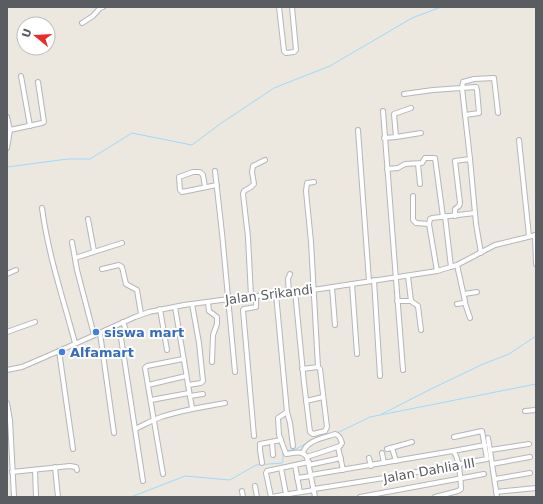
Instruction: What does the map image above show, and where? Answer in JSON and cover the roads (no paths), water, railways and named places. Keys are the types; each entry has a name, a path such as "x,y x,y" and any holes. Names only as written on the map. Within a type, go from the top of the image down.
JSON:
{"street":[{"path":"82,23 103,7"},
{"path":"279,7 284,51 286,53 294,52 296,50 292,7"},
{"path":"21,76 30,126"},
{"path":"481,253 475,213 462,84 465,81 494,78 498,113"},
{"path":"10,130 42,123 44,121 38,82"},
{"path":"404,94 476,87 478,90 479,113 465,115"},
{"path":"396,137 394,114 411,108"},
{"path":"383,111 403,370"},
{"path":"7,117 10,130 7,148"},
{"path":"358,130 380,376"},
{"path":"384,138 421,133"},
{"path":"519,140 529,236"},
{"path":"387,169 398,168 405,164 422,163 425,158 434,157 436,159 451,267"},
{"path":"455,216 455,209 460,203 455,161 470,159"},
{"path":"251,296 248,237 243,194 244,191 254,184 252,172 253,166 265,160"},
{"path":"418,164 420,184"},
{"path":"215,171 229,299 235,372"},
{"path":"205,187 203,175 200,172 193,172 179,177 180,190 182,192 217,185"},
{"path":"295,292 302,369 311,433 325,431 327,429 320,369 318,367 311,242 306,186 307,183 314,182"},
{"path":"413,196 414,222 429,224"},
{"path":"42,208 50,255 75,344"},
{"path":"437,271 429,224 431,218 475,213"},
{"path":"88,219 94,251"},
{"path":"535,235 536,262"},
{"name":"Jalan Srikandi","path":"7,370 22,367 141,314 192,304 313,290 437,271 457,265 505,242 535,235"},
{"path":"72,242 94,335"},
{"path":"75,258 122,243"},
{"path":"102,269 118,265 122,266 126,284 137,290 141,314"},
{"path":"457,265 470,318"},
{"path":"7,274 16,270"},
{"path":"288,292 288,280 290,274"},
{"path":"408,276 411,301"},
{"path":"352,284 357,354"},
{"path":"332,287 335,325"},
{"path":"464,294 477,292"},
{"path":"276,294 286,412 290,423 293,446"},
{"path":"254,436 243,310 256,307 256,296"},
{"path":"397,301 411,301 418,306 421,330"},
{"path":"208,302 209,311 217,317 218,322 213,336 212,362"},
{"path":"457,304 465,302"},
{"path":"188,385 201,383 203,381 199,343 192,304"},
{"path":"175,307 192,408"},
{"path":"160,310 167,350"},
{"path":"7,332 35,322"},
{"path":"123,322 127,333 121,338 143,481"},
{"path":"100,333 114,433"},
{"path":"59,351 72,448"},
{"path":"163,474 155,419 145,370 146,367 183,359"},
{"path":"302,369 318,367"},
{"path":"148,385 186,376"},
{"path":"151,400 189,394 203,394"},
{"path":"306,401 323,397"},
{"path":"7,403 14,497"},
{"path":"135,429 155,419 192,408 225,403"},
{"path":"525,411 536,410"},
{"path":"286,412 280,415 278,421 281,440 286,454 299,452 303,453"},
{"name":"Jalan Dahlia III","path":"271,497 488,459 482,431 454,437"},
{"path":"308,462 341,445 341,441 338,436 335,434 308,444 304,448 303,453 308,462 315,497"},
{"path":"488,438 491,465"},
{"path":"262,463 260,444 281,440"},
{"path":"272,442 273,455"},
{"path":"387,449 412,442"},
{"path":"490,450 529,444"},
{"path":"297,478 485,445"},
{"path":"338,447 343,470"},
{"path":"392,448 396,461"},
{"path":"435,497 460,490 461,486 458,464 456,455 453,451"},
{"path":"382,454 384,463"},
{"path":"491,465 530,457"},
{"path":"271,497 266,471 308,462 341,458"},
{"path":"369,458 371,466"},
{"path":"488,459 495,479 497,495 536,488"},
{"path":"295,465 300,492"},
{"path":"7,476 55,467 74,466 77,470"},
{"path":"55,467 58,497"},
{"path":"281,468 286,494"},
{"path":"35,470 36,497"},
{"path":"495,479 530,473"},
{"path":"360,497 484,474"},
{"path":"255,486 257,497"},
{"path":"242,491 243,497"}],"waterway":[{"path":"7,167 68,159 90,159 132,133 192,145 220,124 274,88 330,66 412,18 441,7"},
{"path":"382,414 481,365 509,354 536,336"},
{"path":"337,433 370,417 536,384"},
{"path":"286,451 296,449 309,442"},
{"path":"131,497 185,476 230,480 256,465 282,463 283,451"}],"place":[{"name":"siswa mart","path":"96,332"},
{"name":"Alfamart","path":"62,352"}]}
